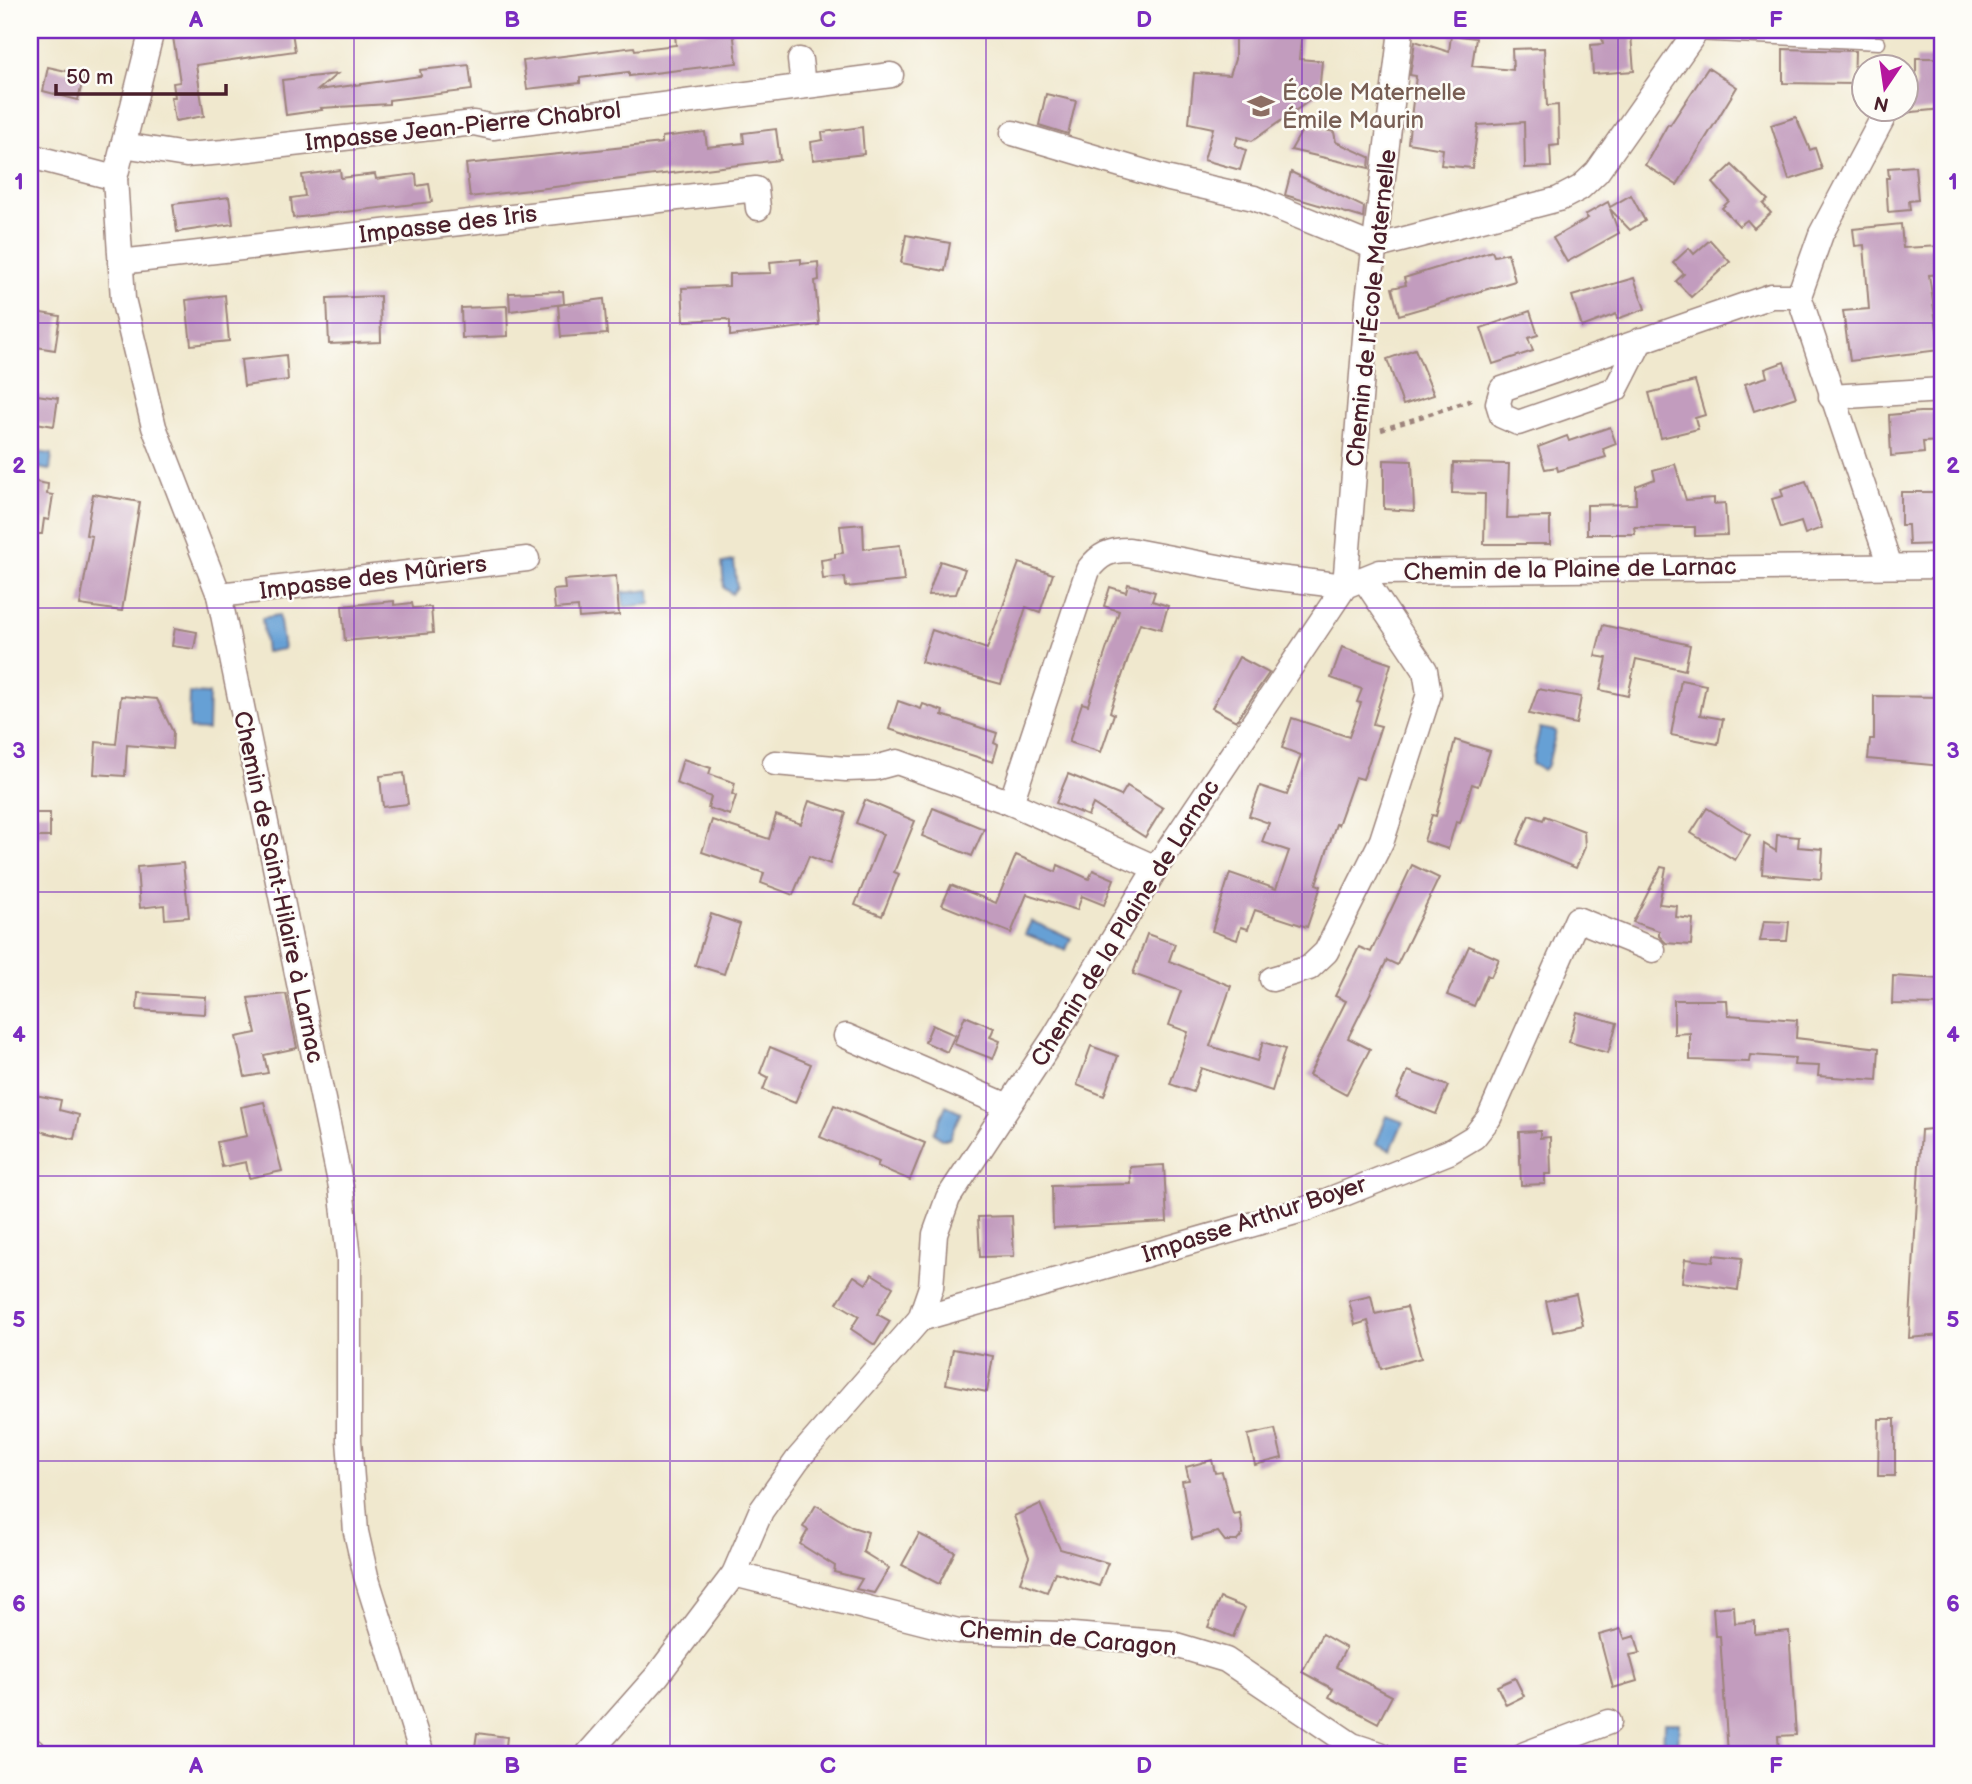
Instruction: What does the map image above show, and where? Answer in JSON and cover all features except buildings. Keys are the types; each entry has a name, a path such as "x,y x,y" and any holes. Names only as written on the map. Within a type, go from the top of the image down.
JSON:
{"street":[{"name":"Chemin de Saint-Hilaire à Larnac","path":"152,30 115,177 123,299 154,427 219,596 341,1186 349,1258 351,1486 360,1554 422,1754"},
{"name":"Chemin de l'École Maternelle","path":"1354,582 1357,438 1374,247 1401,30"},
{"path":"1013,133 1165,178 1254,198 1374,247 1559,199 1580,188 1597,172 1696,32"},
{"path":"800,60 803,85"},
{"name":"Impasse Jean-Pierre Chabrol","path":"123,145 186,155 224,152 474,123 493,127 891,75"},
{"path":"1881,122 1821,234 1800,296 1831,397 1890,566"},
{"path":"30,156 115,177"},
{"name":"Impasse des Iris","path":"120,262 756,188 758,208"},
{"path":"1641,340 1616,388 1518,423 1503,416 1498,403 1502,389 1641,340 1771,296 1800,296"},
{"path":"1831,397 1942,390"},
{"path":"1010,803 1088,570 1097,557 1112,550 1129,550 1270,577 1354,582 1425,670 1429,694 1382,839 1326,953 1309,968 1272,979"},
{"name":"Impasse des Mûriers","path":"219,596 527,559"},
{"name":"Chemin de la Plaine de Larnac","path":"588,1754 657,1676 734,1574 761,1511 791,1469 919,1319 930,1287 935,1234 948,1198 1156,868 1354,582 1380,572 1942,566"},
{"path":"775,763 846,769 875,768 897,762 1010,803 1156,868"},
{"name":"Impasse Arthur Boyer","path":"919,1319 1306,1209 1449,1152 1474,1137 1489,1118 1577,919 1653,950"},
{"path":"846,1035 1008,1106"},
{"name":"Chemin de Caragon","path":"734,1574 958,1630 1061,1633 1180,1646 1226,1660 1352,1745 1380,1754"},
{"path":"1525,1754 1609,1722"},
{"path":"30,1749 36,1754"}],"lane":[{"path":"1696,32 1879,43"}],"path":[{"path":"1357,438 1502,389"}],"water":[{"path":"30,451 52,454 50,470 30,467"},
{"path":"734,561 737,587 732,594 724,588 722,563"},
{"path":"650,590 651,604 624,607 622,593"},
{"path":"279,615 284,649 266,652 262,618"},
{"path":"190,693 209,694 208,730 189,729"},
{"path":"1540,728 1556,731 1548,765 1543,770 1532,764"},
{"path":"1031,921 1071,938 1066,950 1025,934"},
{"path":"946,1105 961,1112 949,1139 941,1139 934,1133"},
{"path":"1387,1116 1403,1122 1391,1150 1376,1144"},
{"path":"1664,1723 1679,1723 1678,1754 1663,1754"}],"place":[{"name":"École Maternelle Émile Maurin","path":"1261,106"}]}
